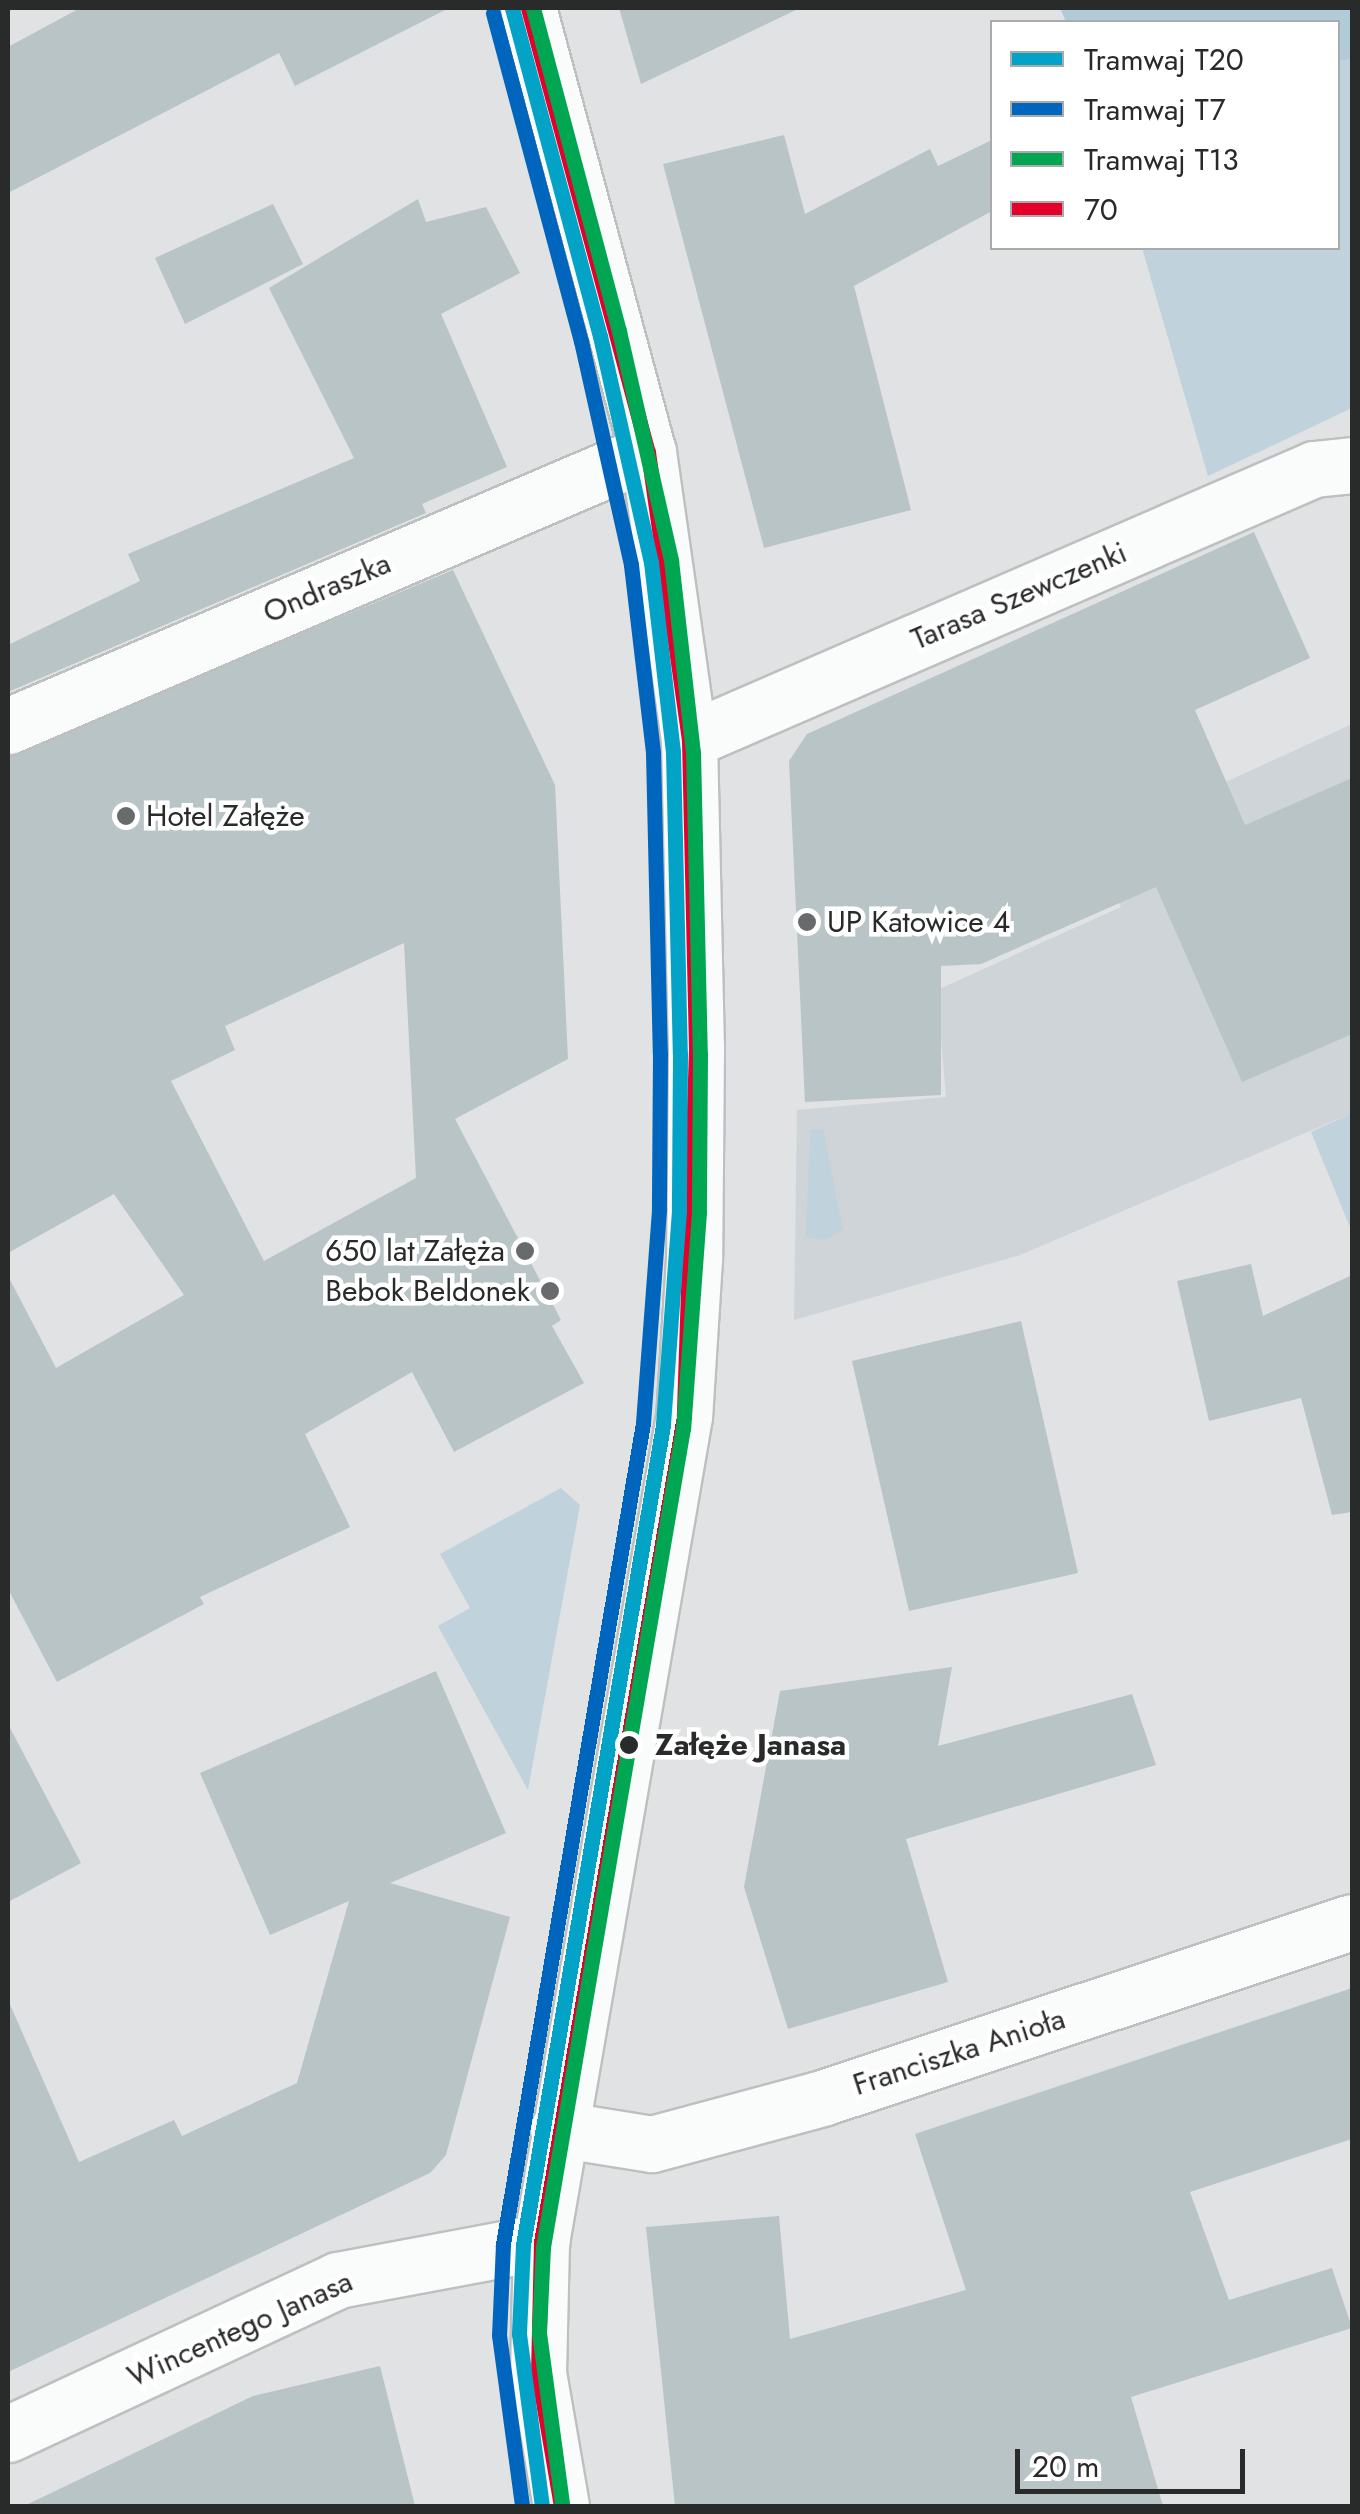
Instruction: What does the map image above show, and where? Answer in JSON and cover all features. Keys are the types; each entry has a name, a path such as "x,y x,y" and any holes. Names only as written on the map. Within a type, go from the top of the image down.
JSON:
{"street":[{"path":"528,8 648,452 689,740 695,1202 684,1416 541,2242 538,2373 561,2506"},
{"name":"Ondraszka","path":"8,726 648,452"},
{"name":"Tarasa Szewczenki","path":"689,740 1314,469 1352,465"},
{"name":"Franciszka Anioła","path":"558,2129 652,2144 822,2098 1352,1922"},
{"name":"Wincentego Janasa","path":"8,2434 338,2280 541,2242"}],"shaded area":[{"path":"1060,8 1352,8 1352,59 1340,61 1340,20 1065,20"},
{"path":"1352,59 1352,408 1208,476 1143,250 1340,250 1340,61"},
{"path":"1352,724 1352,1113 1020,1255 794,1320 797,1110 946,1097 937,990 1121,907 1095,842"},
{"path":"1352,1113 1352,1232 1311,1132"},
{"path":"823,1129 843,1230 824,1240 806,1237 810,1130"},
{"path":"561,1488 580,1505 528,1790 438,1626 470,1608 440,1554"}],"building":[{"path":"80,8 449,8 295,86 279,53 8,193 8,47"},
{"path":"619,8 800,8 641,84"},
{"path":"784,135 805,214 930,149 938,166 990,141 990,212 854,286 911,510 764,548 663,164"},
{"path":"418,199 426,222 486,207 520,273 441,314 507,467 422,504 426,513 8,692 8,645 140,581 128,554 354,458 269,288"},
{"path":"273,204 303,264 185,324 155,258"},
{"path":"1254,532 1310,658 1195,710 1245,825 1352,778 1352,1034 1242,1082 1156,887 981,964 941,966 941,1095 805,1102 789,761 807,734"},
{"path":"453,570 555,785 568,1059 455,1119 561,1320 552,1326 584,1383 454,1452 412,1372 305,1434 350,1527 200,1597 204,1604 57,1682 8,1589 8,1276 56,1368 184,1295 114,1194 8,1253 8,757","holes":["404,943 416,1178 264,1261 171,1081 235,1050 225,1026"]},
{"path":"1251,1264 1263,1316 1352,1275 1352,1512 1332,1515 1301,1398 1209,1421 1177,1281"},
{"path":"1021,1321 1078,1573 909,1611 852,1361"},
{"path":"952,1667 938,1746 1132,1694 1156,1765 906,1839 948,1982 788,2029 744,1887 780,1691"},
{"path":"436,1671 506,1833 390,1883 510,1917 446,2155 430,2173 8,2372 8,2000 79,2162 174,2120 182,2136 297,2083 349,1901 270,1935 200,1773"},
{"path":"8,1724 81,1863 8,1902"},
{"path":"1352,1988 1352,2139 1190,2192 1229,2300 1332,2268 1352,2328 1131,2397 1163,2506 675,2506 646,2227 779,2216 790,2339 966,2290 915,2134"},
{"path":"380,2366 415,2506 24,2506 253,2396"}],"tram line":[{"name":"T20","path":"512,8 600,336 651,562 673,752 680,1054 679,1211 663,1425 523,2245 519,2334 542,2506"},
{"name":"T13","path":"533,8 619,331 671,560 693,752 700,1054 699,1212 683,1428 543,2247 539,2333 562,2503"},
{"name":"T7","path":"493,13 581,341 631,565 653,753 660,1054 659,1210 643,1423 503,2244 499,2335 522,2506"}],"transit line":[{"name":"70","path":"528,8 648,452 689,740 696,1049 684,1416 541,2242 538,2373 561,2506"}],"place":[{"name":"Hotel Załęże","path":"126,816"},
{"name":"UP Katowice 4","path":"807,922"},
{"name":"650 lat Załęża","path":"525,1251"},
{"name":"Bebok Beldonek","path":"550,1291"},
{"name":"Załęże Janasa","path":"629,1745"}]}
